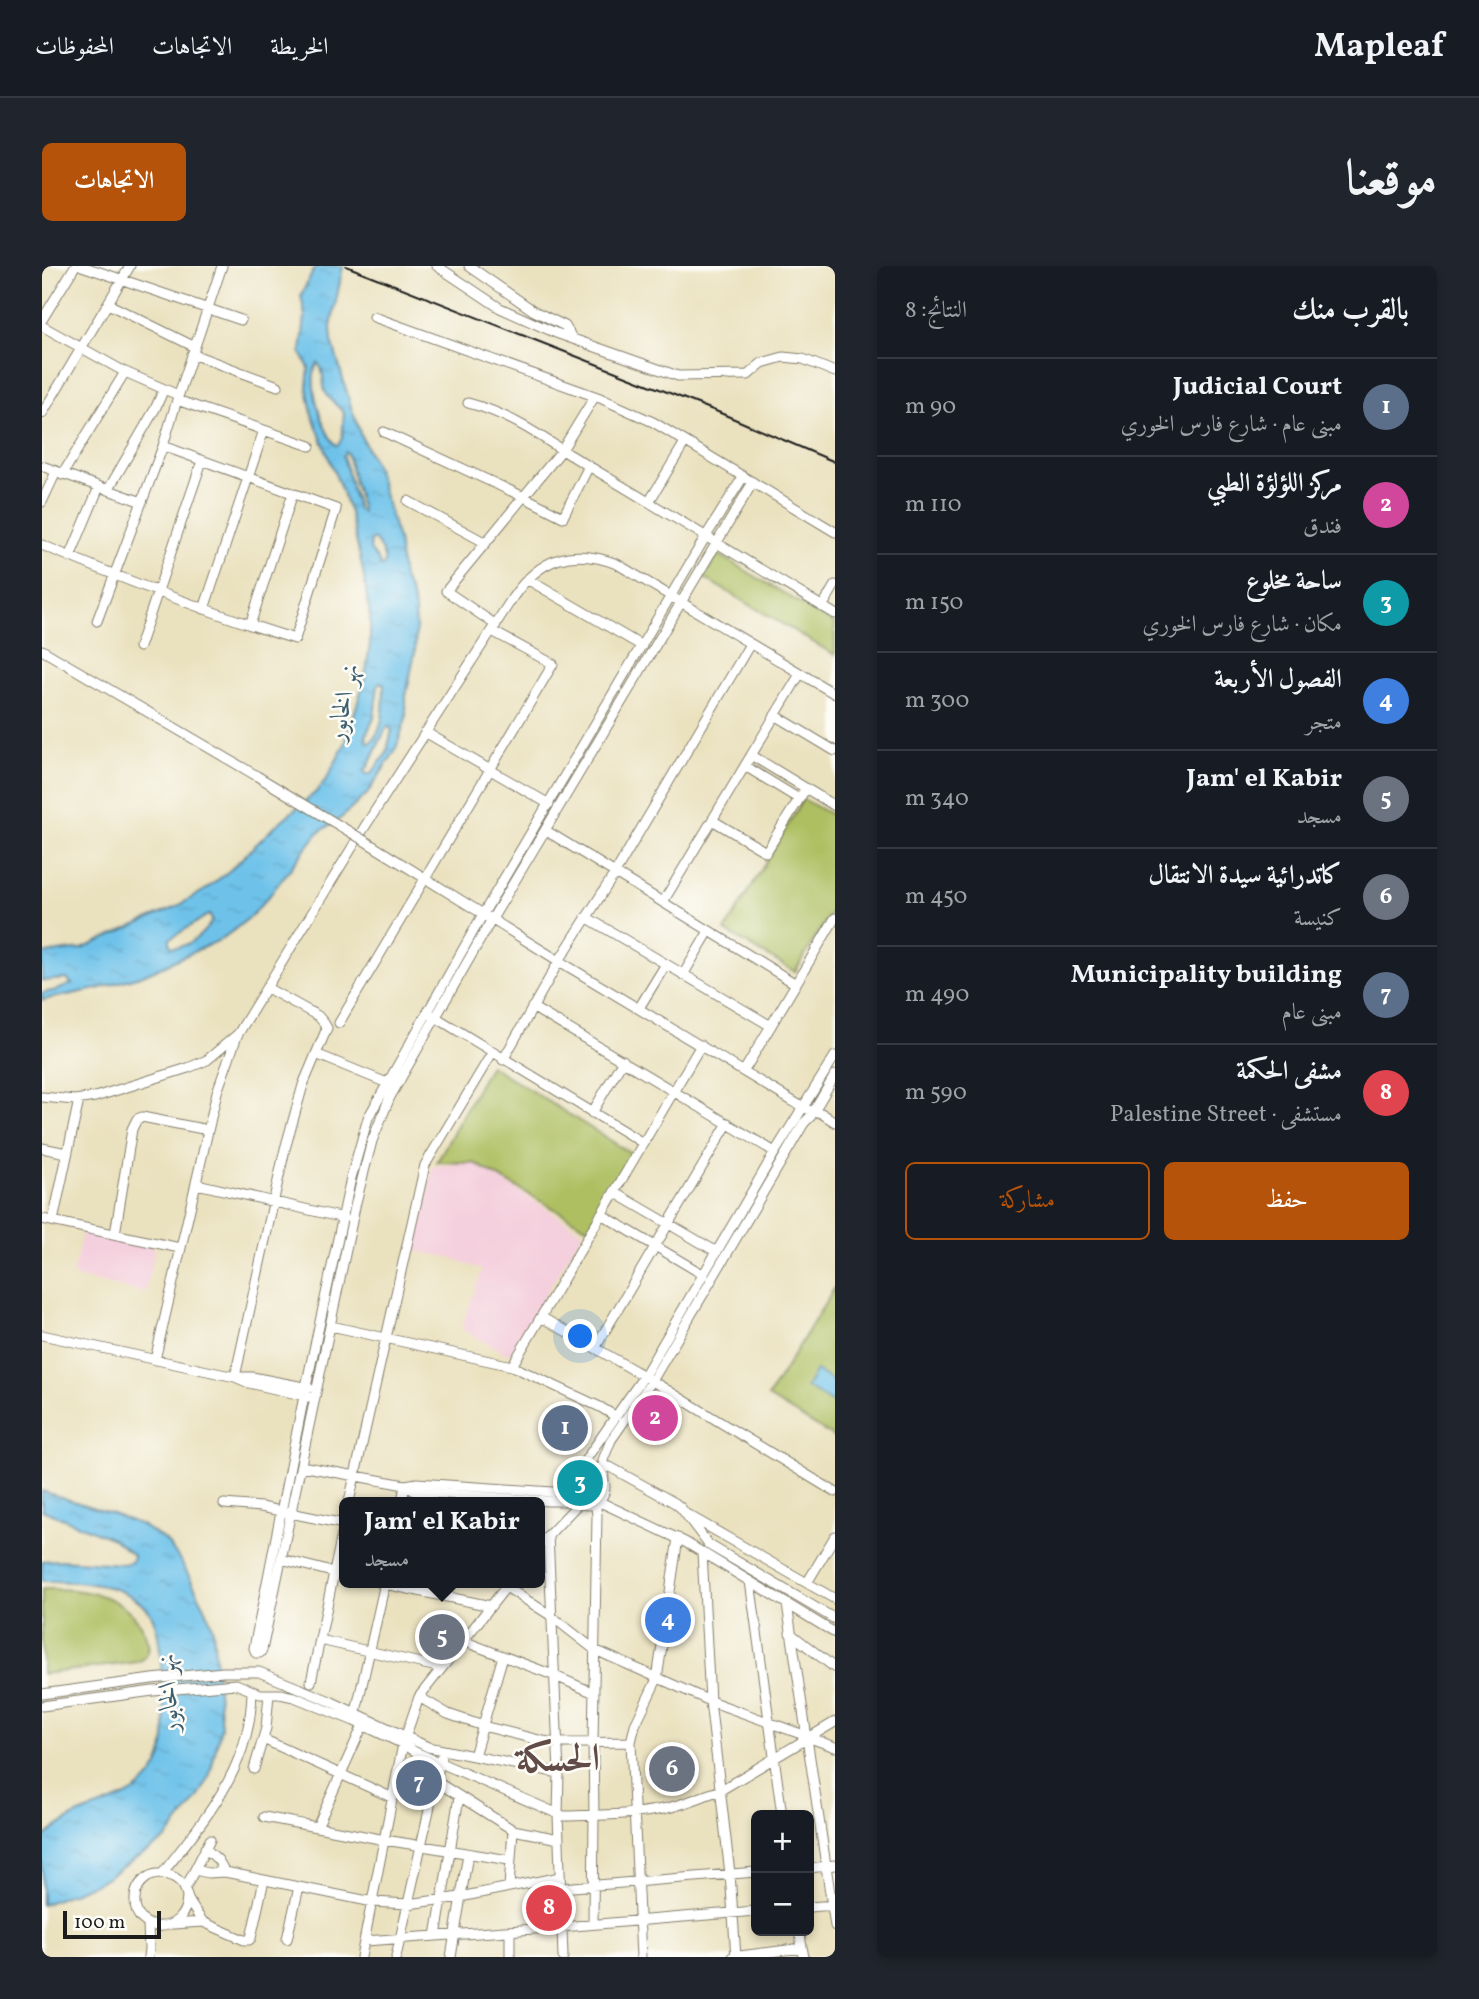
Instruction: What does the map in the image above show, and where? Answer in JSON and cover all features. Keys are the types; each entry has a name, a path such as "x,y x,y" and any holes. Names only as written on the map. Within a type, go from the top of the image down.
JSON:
{"street":[{"path":"42,320 75,266"},
{"path":"82,266 241,320"},
{"path":"42,414 130,266"},
{"path":"97,621 163,446 222,266"},
{"path":"437,266 500,308 572,338 677,376 748,374 762,363 783,356 803,359 835,372"},
{"path":"469,266 534,311 565,326 572,338"},
{"path":"108,304 194,351 278,386"},
{"path":"374,317 595,396 653,422 835,532"},
{"path":"42,326 81,349 177,397 310,446"},
{"path":"42,502 125,372"},
{"path":"70,557 104,489 155,409 164,389"},
{"path":"339,1023 554,664 494,628 446,591 562,450 595,396"},
{"path":"468,403 491,409 529,428 835,614"},
{"path":"204,610 264,430"},
{"path":"384,432 562,517 589,466"},
{"path":"649,502 685,442"},
{"path":"42,545 204,610 295,639 336,509 163,446"},
{"path":"139,647 202,460"},
{"path":"42,466 142,502"},
{"path":"743,477 483,914 431,1015 390,1097 372,1141 356,1202 301,1466 286,1512 254,1648 256,1653 262,1650 281,1559 286,1512 305,1392 368,1118 387,1083 431,1015 492,919 753,482"},
{"path":"250,625 293,494"},
{"path":"408,501 486,543"},
{"path":"155,1360 221,1078 238,1034 339,867 527,579 544,565 573,556 595,557 617,564 835,695"},
{"path":"527,579 642,646"},
{"path":"822,607 835,585"},
{"path":"503,1060 559,961 615,873 750,644"},
{"path":"42,650 257,776 559,961 835,1122"},
{"path":"663,902 800,674"},
{"path":"775,715 835,751"},
{"path":"425,732 549,804"},
{"path":"751,755 835,806"},
{"path":"744,766 799,799"},
{"path":"712,820 766,852 806,788"},
{"path":"545,830 796,984"},
{"path":"586,918 771,1026"},
{"path":"744,1071 835,918"},
{"path":"683,975 709,931"},
{"path":"639,1008 666,964"},
{"path":"235,1377 273,1202 301,1093 327,1028 318,1016 267,988"},
{"path":"532,1007 775,1153"},
{"path":"431,1015 643,1143"},
{"path":"42,1097 79,1100 95,1097 198,1064 219,1052 238,1034"},
{"path":"512,1366 701,1045"},
{"path":"350,1497 425,1165 492,1053"},
{"path":"316,1054 387,1083"},
{"path":"545,1501 588,1504 596,1502 604,1493 604,1455 611,1440 804,1123 835,1056"},
{"path":"592,1113 623,1060"},
{"path":"578,1502 569,1488 571,1479 581,1471 615,1416 648,1378 775,1153 835,1075"},
{"path":"52,1221 79,1100"},
{"path":"115,1234 132,1129 137,1119 142,1117 208,1130"},
{"path":"595,1348 728,1123"},
{"path":"42,1148 67,1153"},
{"path":"197,1184 344,1218"},
{"path":"614,1192 717,1252"},
{"path":"601,1214 704,1275"},
{"path":"42,1219 180,1248"},
{"path":"541,1317 648,1378 835,1492"},
{"path":"331,1326 512,1366 615,1416"},
{"path":"42,1335 235,1377 251,1377 316,1394"},
{"path":"611,1440 610,1456 614,1469"},
{"path":"301,1466 405,1485 417,1483 554,1492 569,1488"},
{"path":"581,1471 603,1466 614,1469 678,1505 709,1545 835,1619"},
{"path":"581,1471 597,1472 604,1483"},
{"path":"405,1485 416,1492 447,1497"},
{"path":"402,1497 405,1485"},
{"path":"545,1538 578,1502"},
{"path":"596,1502 678,1538 835,1633"},
{"path":"593,1924 596,1502"},
{"path":"223,1504 261,1507 339,1523"},
{"path":"685,1513 835,1599"},
{"path":"548,1535 559,1773 563,1957"},
{"path":"807,1583 835,1536"},
{"path":"641,1957 631,1742 635,1726 657,1679 678,1538"},
{"path":"311,1682 339,1548"},
{"path":"702,1552 710,1701 730,1874 735,1957 803,1953"},
{"path":"281,1559 339,1574"},
{"path":"750,1581 781,1810"},
{"path":"317,1827 341,1774 357,1720 381,1588"},
{"path":"405,1588 491,1606"},
{"path":"438,1595 440,1588"},
{"path":"361,1957 404,1739 419,1697 506,1588"},
{"path":"512,1588 595,1650 710,1701 835,1746"},
{"path":"787,1604 830,1866 835,1926"},
{"path":"790,1633 835,1668"},
{"path":"320,1640 442,1668"},
{"path":"463,1641 594,1693"},
{"path":"474,1756 503,1656"},
{"path":"42,1694 152,1679 252,1671 267,1674 357,1720"},
{"path":"131,1682 132,1693"},
{"path":"42,1706 132,1693 225,1684 240,1685 252,1691 294,1697 429,1747 559,1773"},
{"path":"162,1874 215,1805 231,1779 248,1726 252,1691"},
{"path":"254,1769 263,1739 269,1694"},
{"path":"419,1697 448,1714 483,1726 557,1744 631,1742"},
{"path":"404,1739 415,1752 558,1814 570,1816 670,1807 721,1790 835,1722"},
{"path":"263,1739 393,1798"},
{"path":"396,1957 442,1750"},
{"path":"437,1782 513,1830 559,1839"},
{"path":"436,1937 459,1797"},
{"path":"264,1817 509,1860"},
{"path":"509,1887 513,1830"},
{"path":"173,1924 184,1913 187,1905 186,1893 207,1844 225,1872"},
{"path":"451,1957 468,1854"},
{"path":"195,1870 225,1872 373,1902 408,1904 460,1897 560,1877"},
{"path":"561,1888 751,1872"},
{"path":"203,1922 176,1878 162,1874 147,1878 141,1883 135,1897 137,1912 148,1924 159,1927 203,1922 249,1940 264,1880"},
{"path":"287,1939 299,1887"},
{"path":"814,1907 833,1905"},
{"path":"365,1941 751,1911"},
{"path":"148,1924 148,1957"},
{"path":"510,1931 510,1957"}],"shaded area":[{"path":"474,1163 583,1232 509,1355 461,1329 482,1270 449,1257 414,1251 433,1166"},
{"path":"83,1230 155,1247 145,1293 72,1276"}],"green space":[{"path":"718,554 835,624 835,655 704,578"},
{"path":"803,799 835,817 835,905 795,972 725,931"},
{"path":"490,1065 632,1154 588,1228 474,1163 437,1162"},
{"path":"835,1287 835,1438 768,1397"},
{"path":"42,1589 74,1590 119,1603 131,1612 140,1625 148,1644 146,1656 138,1662 42,1674"}],"water":[{"path":"316,266 343,266 331,327 332,341 361,436 376,467 398,540 403,578 415,609 415,652 406,696 406,718 395,751 367,794 341,818 318,833 251,916 220,940 143,975 97,989 42,1000 42,993 72,984 67,979 42,981 42,954 82,949 176,907 205,890 316,792 327,778 345,744 365,678 370,644 370,616 350,513 312,414 307,387 309,368 301,353 305,316 301,295","holes":["318,363 322,369 326,394 344,413 342,438 336,445 326,429 317,405 315,371","345,452 362,512 358,510 343,456","371,540 375,540 383,553 383,567 370,550","380,682 384,684 383,715 379,730 370,743 367,742 366,735 374,718","389,727 392,730 386,754 371,774 366,774 364,770 368,767 386,728","210,915 212,921 195,939 178,947 172,947 170,939"]},
{"path":"816,1371 835,1382 833,1403 806,1387"},
{"name":"نهر الخابور","path":"42,1491 141,1525 166,1541 182,1563 206,1609 213,1630 221,1727 209,1778 198,1798 165,1840 97,1883 42,1905 42,1839 73,1817 125,1796 144,1784 161,1757 165,1728 157,1631 151,1614 142,1603 116,1589 86,1583 42,1581 42,1561 123,1564 132,1562 133,1555 113,1539 42,1510"}],"railway":[{"path":"346,266 718,412 835,462"}],"place":[{"name":"مركز اللؤلؤة الطبي","path":"655,1418"},
{"name":"Judicial Court","path":"565,1428"},
{"name":"ساحة مخلوع","path":"580,1483"},
{"name":"الفصول الأربعة","path":"668,1620"},
{"name":"Jam' el Kabir","path":"442,1637"},
{"name":"كاتدرائية سيدة الانتقال","path":"672,1769"},
{"name":"Municipality building","path":"419,1783"},
{"name":"مشفى الحكمة","path":"549,1908"}],"district":[{"name":"الحسكة","path":"558,1757"}]}
